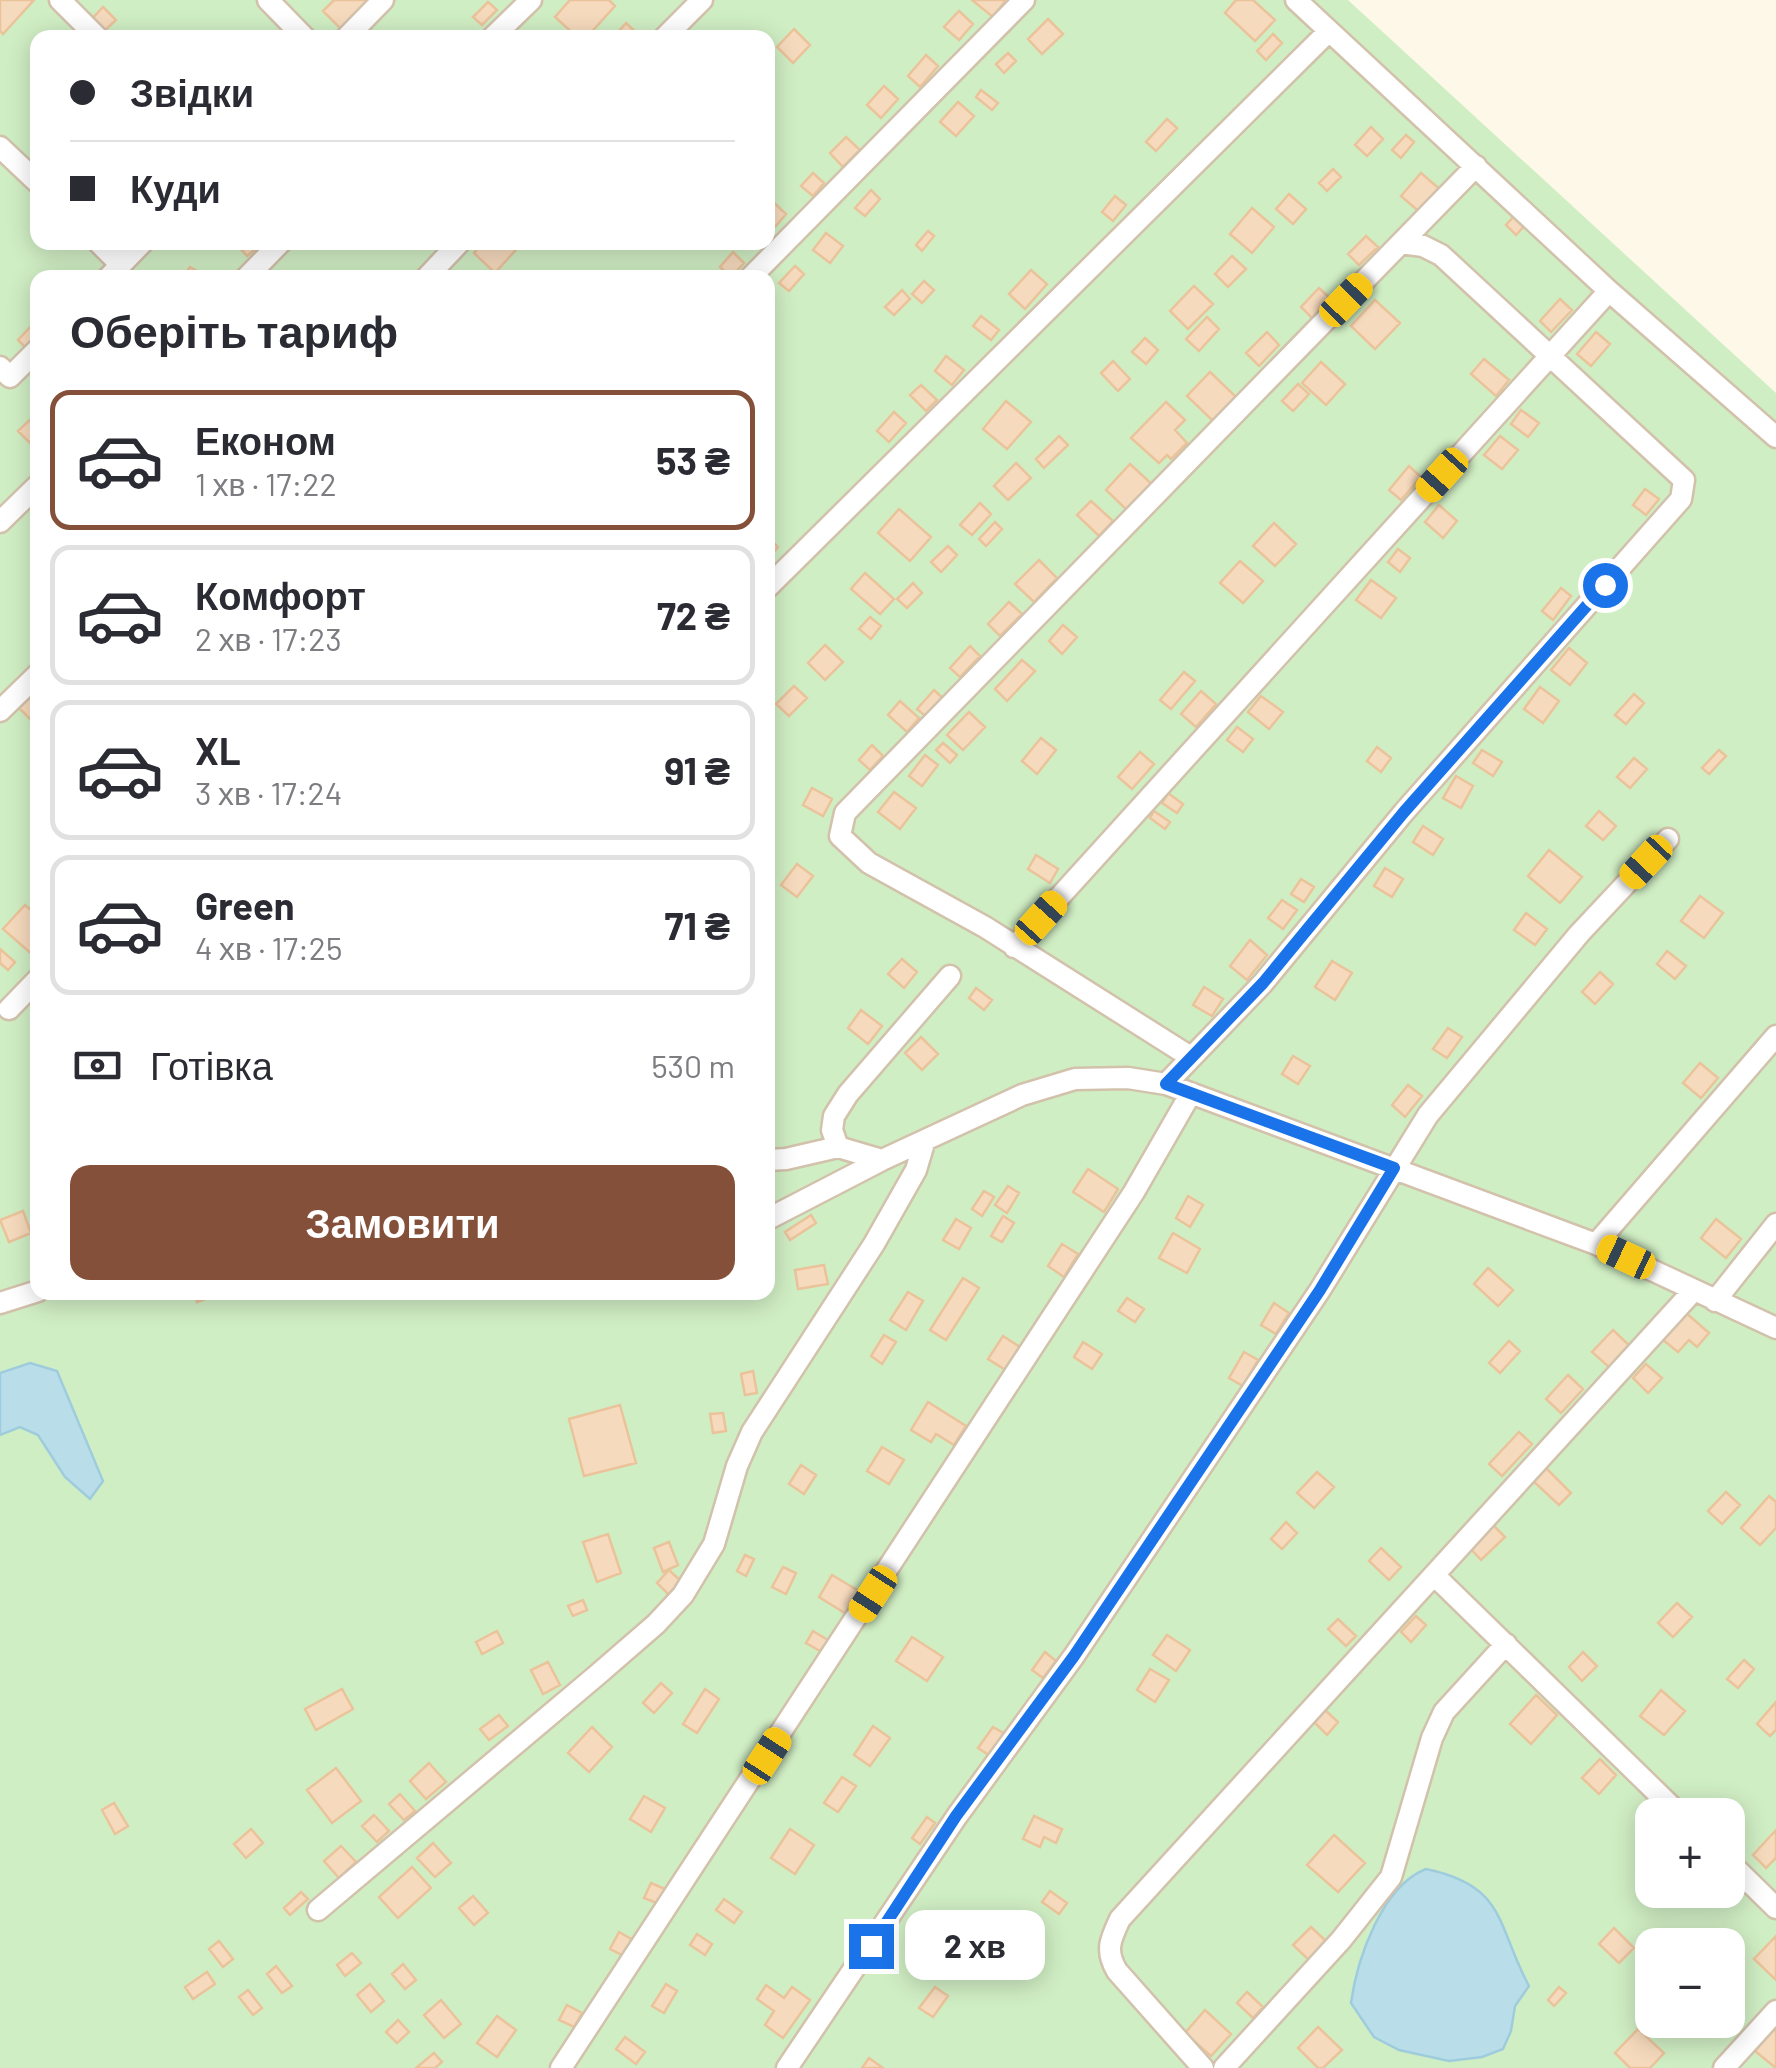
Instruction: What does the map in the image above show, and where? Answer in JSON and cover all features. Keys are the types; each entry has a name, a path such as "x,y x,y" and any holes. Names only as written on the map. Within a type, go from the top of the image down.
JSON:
{"street":[{"path":"60,0 90,30"},
{"path":"268,0 297,30"},
{"path":"354,30 383,0"},
{"path":"500,30 531,0"},
{"path":"672,30 702,0"},
{"path":"758,270 1024,0"},
{"path":"1296,0 1608,291 1776,437"},
{"path":"775,581 1328,32"},
{"path":"0,147 30,176"},
{"path":"1190,1056 985,927 869,864 840,836 846,813 1476,166"},
{"path":"1166,1084 1263,983 1404,812 1681,499 1684,480 1441,254 1401,243"},
{"path":"115,270 134,250"},
{"path":"254,270 274,250"},
{"path":"434,270 452,250"},
{"path":"1014,948 1608,291"},
{"path":"0,367 10,376 30,357"},
{"path":"0,522 30,493"},
{"path":"0,711 30,682"},
{"path":"787,2068 956,1816 1074,1656 1320,1290 1428,1116 1554,964 1668,839"},
{"path":"838,1146 832,1130 834,1116 848,1094 950,976"},
{"path":"8,1009 30,987"},
{"path":"1596,1244 1776,1036"},
{"path":"775,1215 1022,1095 1074,1079 1128,1078 1166,1084 1596,1244 1776,1328"},
{"path":"561,2068 1124,1208 1191,1093"},
{"path":"318,1910 596,1676 683,1595 714,1544 736,1466 752,1432 874,1244 916,1170 925,1140"},
{"path":"775,1159 838,1146 882,1160"},
{"path":"1716,1301 1776,1224"},
{"path":"1204,2068 1108,1956 1120,1919 1694,1290"},
{"path":"0,1303 30,1294"},
{"path":"1434,1575 1663,1798"},
{"path":"1224,2068 1341,1940 1391,1877 1432,1738 1444,1712 1506,1644"},
{"path":"1745,1878 1776,1908"},
{"path":"1724,2068 1776,2011"}],"green space":[{"path":"0,0 1348,0 1776,393 1776,2068 0,2068"}],"water":[{"path":"30,1363 57,1371 103,1481 90,1499 65,1477 38,1435 20,1427 0,1435 0,1373"},
{"path":"1426,1869 1452,1876 1485,1897 1496,1911 1529,1986 1515,2006 1503,2049 1482,2057 1449,2061 1399,2050 1374,2037 1351,2003 1374,1926 1397,1891"}],"building":[{"path":"0,0 34,0 3,34 0,31"},
{"path":"334,0 368,1 341,29 323,11"},
{"path":"570,0 609,0 615,6 593,30 569,30 555,17"},
{"path":"972,0 1006,0 993,17"},
{"path":"1236,0 1253,0 1275,20 1255,41 1225,13"},
{"path":"488,2 497,10 482,25 473,17"},
{"path":"103,7 116,20 105,30 95,30 88,23"},
{"path":"959,11 973,24 959,40 944,27"},
{"path":"1048,19 1063,34 1042,54 1028,39"},
{"path":"794,29 810,45 793,63 777,47"},
{"path":"1273,34 1282,43 1266,60 1257,51"},
{"path":"1008,53 1016,61 1004,73 996,64"},
{"path":"926,55 938,66 920,87 908,76"},
{"path":"884,86 898,99 881,118 867,105"},
{"path":"981,90 998,103 992,110 976,97"},
{"path":"958,102 974,116 956,136 940,122"},
{"path":"1167,119 1177,128 1156,151 1146,142"},
{"path":"1371,127 1383,139 1367,156 1355,145"},
{"path":"1406,135 1414,142 1401,158 1392,150"},
{"path":"846,137 860,150 843,167 830,153"},
{"path":"1333,169 1341,177 1327,191 1319,183"},
{"path":"813,173 824,183 813,196 801,186"},
{"path":"1421,173 1443,192 1423,215 1401,196"},
{"path":"871,190 880,199 865,216 855,208"},
{"path":"1289,194 1306,209 1293,224 1276,209"},
{"path":"1115,196 1126,205 1113,221 1102,212"},
{"path":"775,204 786,214 775,227"},
{"path":"1252,208 1274,227 1252,253 1230,234"},
{"path":"1516,214 1526,224 1516,235 1506,225"},
{"path":"928,231 934,236 922,251 916,245"},
{"path":"826,233 843,246 830,263 813,250"},
{"path":"1366,236 1378,247 1359,265 1348,254"},
{"path":"516,250 498,270 492,270 474,253"},
{"path":"733,252 744,263 738,270 720,267"},
{"path":"1232,256 1246,269 1228,287 1215,274"},
{"path":"795,266 804,274 789,291 779,283"},
{"path":"1031,270 1047,284 1025,309 1009,294"},
{"path":"924,281 934,290 922,303 912,294"},
{"path":"1194,286 1213,304 1188,329 1170,311"},
{"path":"1319,288 1330,298 1312,318 1301,307"},
{"path":"902,290 910,299 894,315 885,307"},
{"path":"1560,299 1572,310 1551,332 1540,321"},
{"path":"1375,300 1400,323 1375,349 1351,326"},
{"path":"981,316 999,330 991,340 973,326"},
{"path":"1207,317 1219,329 1199,351 1186,339"},
{"path":"30,327 30,344 26,348 18,340"},
{"path":"1267,332 1279,345 1259,366 1246,353"},
{"path":"1596,332 1610,344 1591,366 1577,354"},
{"path":"1145,338 1158,350 1146,364 1132,352"},
{"path":"946,356 964,370 952,385 935,371"},
{"path":"1484,359 1509,380 1496,396 1471,374"},
{"path":"1113,361 1130,379 1118,391 1101,373"},
{"path":"1321,362 1345,384 1326,405 1302,383"},
{"path":"1210,372 1236,397 1213,421 1187,396"},
{"path":"1298,384 1309,394 1293,411 1282,401"},
{"path":"921,385 937,400 926,411 910,395"},
{"path":"1006,401 1031,422 1007,449 983,429"},
{"path":"1166,402 1185,420 1175,430 1187,443 1171,459 1167,455 1159,463 1131,438"},
{"path":"1521,410 1539,423 1528,437 1511,424"},
{"path":"894,412 906,423 889,442 877,431"},
{"path":"30,420 30,443 18,431"},
{"path":"1059,436 1068,445 1044,468 1036,459"},
{"path":"1500,436 1518,450 1502,469 1484,455"},
{"path":"1016,463 1031,478 1008,500 994,486"},
{"path":"1130,464 1154,486 1130,513 1106,490"},
{"path":"1409,466 1421,477 1401,500 1389,490"},
{"path":"1645,489 1659,499 1646,515 1633,505"},
{"path":"1091,501 1113,521 1099,536 1077,515"},
{"path":"980,503 991,514 972,535 960,525"},
{"path":"1439,505 1457,521 1443,538 1425,522"},
{"path":"899,509 931,537 910,561 878,533"},
{"path":"995,522 1002,529 986,546 979,539"},
{"path":"1274,523 1296,544 1275,566 1253,546"},
{"path":"948,546 957,555 941,572 931,562"},
{"path":"1398,549 1410,558 1400,572 1388,562"},
{"path":"1039,560 1057,578 1034,602 1015,584"},
{"path":"1240,561 1263,581 1243,603 1220,583"},
{"path":"865,573 894,599 880,614 851,589"},
{"path":"1371,580 1396,598 1381,618 1356,600"},
{"path":"913,583 922,593 907,608 897,599"},
{"path":"1561,588 1571,596 1553,620 1542,611"},
{"path":"1009,602 1022,614 1000,636 988,624"},
{"path":"870,617 881,626 871,639 859,629"},
{"path":"1063,625 1077,637 1062,654 1049,641"},
{"path":"825,645 843,662 825,680 808,663"},
{"path":"970,646 980,656 960,677 950,668"},
{"path":"1569,648 1587,663 1570,685 1551,670"},
{"path":"1022,660 1035,671 1007,701 995,689"},
{"path":"1184,672 1195,681 1171,709 1160,700"},
{"path":"794,686 807,698 789,716 776,704"},
{"path":"1540,687 1559,701 1543,723 1524,709"},
{"path":"934,690 946,701 929,719 917,709"},
{"path":"1201,691 1216,704 1196,727 1181,714"},
{"path":"1634,694 1644,703 1626,724 1615,715"},
{"path":"1261,696 1283,712 1269,729 1248,712"},
{"path":"30,697 30,719 19,708"},
{"path":"900,701 919,718 907,732 888,715"},
{"path":"969,712 985,727 963,750 947,735"},
{"path":"1237,727 1253,739 1243,752 1227,740"},
{"path":"1041,738 1056,750 1037,774 1022,761"},
{"path":"943,743 957,755 950,763 936,750"},
{"path":"872,745 883,756 870,770 859,760"},
{"path":"1377,747 1391,758 1381,772 1367,761"},
{"path":"1482,750 1502,762 1493,776 1473,763"},
{"path":"1719,750 1726,756 1709,774 1702,768"},
{"path":"1140,752 1154,764 1132,789 1118,777"},
{"path":"925,755 938,765 922,786 909,776"},
{"path":"1634,758 1647,769 1630,788 1617,777"},
{"path":"1456,776 1473,786 1461,808 1443,798"},
{"path":"812,788 832,799 823,816 803,805"},
{"path":"894,792 916,808 900,829 878,812"},
{"path":"1168,793 1183,804 1177,813 1162,803"},
{"path":"1154,811 1170,822 1165,829 1150,818"},
{"path":"1599,811 1616,826 1603,840 1586,826"},
{"path":"1423,826 1443,839 1433,855 1413,842"},
{"path":"1549,850 1582,877 1560,903 1528,876"},
{"path":"1036,855 1058,869 1050,883 1028,869"},
{"path":"797,864 813,876 797,897 781,885"},
{"path":"1385,868 1403,879 1392,897 1374,886"},
{"path":"1301,879 1314,887 1304,902 1291,894"},
{"path":"1700,896 1723,913 1704,938 1681,921"},
{"path":"1282,900 1297,910 1283,929 1268,918"},
{"path":"25,905 30,909 30,953 3,929"},
{"path":"1526,913 1547,929 1535,945 1514,930"},
{"path":"1250,940 1267,955 1247,980 1230,966"},
{"path":"0,949 15,962 8,970 0,963"},
{"path":"1667,951 1686,966 1675,979 1657,964"},
{"path":"902,959 917,972 904,988 888,974"},
{"path":"1332,961 1352,973 1335,1000 1315,987"},
{"path":"1600,972 1613,984 1595,1004 1582,992"},
{"path":"1204,987 1223,999 1212,1016 1193,1005"},
{"path":"976,988 992,1000 984,1010 969,998"},
{"path":"861,1010 882,1026 868,1044 848,1028"},
{"path":"1448,1028 1462,1037 1447,1058 1433,1049"},
{"path":"921,1037 938,1054 922,1070 905,1053"},
{"path":"1293,1056 1310,1066 1298,1084 1282,1074"},
{"path":"1700,1063 1718,1078 1701,1098 1683,1083"},
{"path":"1408,1085 1422,1096 1405,1117 1392,1105"},
{"path":"1088,1169 1118,1189 1104,1212 1073,1192"},
{"path":"1008,1186 1019,1193 1007,1213 995,1205"},
{"path":"984,1191 994,1197 982,1216 972,1209"},
{"path":"1188,1196 1203,1205 1190,1227 1176,1218"},
{"path":"23,1211 30,1233 9,1242 0,1220"},
{"path":"811,1215 816,1223 790,1240 785,1232"},
{"path":"1003,1216 1014,1223 1002,1242 991,1236"},
{"path":"956,1219 971,1228 959,1249 943,1240"},
{"path":"1716,1219 1741,1239 1726,1258 1701,1238"},
{"path":"1173,1233 1200,1249 1187,1273 1159,1258"},
{"path":"1062,1244 1078,1254 1064,1277 1048,1266"},
{"path":"824,1265 828,1284 798,1289 795,1270"},
{"path":"1488,1268 1513,1290 1498,1306 1474,1284"},
{"path":"963,1278 979,1288 946,1340 930,1330"},
{"path":"908,1292 923,1301 906,1330 890,1320"},
{"path":"1127,1298 1144,1309 1135,1322 1118,1311"},
{"path":"1274,1303 1289,1313 1276,1334 1261,1325"},
{"path":"1685,1312 1709,1333 1697,1347 1689,1340 1678,1352 1662,1339"},
{"path":"1613,1330 1630,1346 1610,1368 1592,1352"},
{"path":"884,1335 896,1342 882,1364 871,1356"},
{"path":"1003,1336 1026,1351 1012,1374 988,1359"},
{"path":"1509,1341 1520,1351 1500,1373 1489,1363"},
{"path":"1083,1342 1102,1354 1092,1369 1074,1357"},
{"path":"1244,1352 1258,1360 1243,1386 1229,1378"},
{"path":"1646,1364 1662,1378 1648,1393 1633,1378"},
{"path":"753,1371 757,1393 745,1395 741,1374"},
{"path":"1568,1375 1583,1389 1561,1413 1546,1399"},
{"path":"928,1402 966,1426 954,1445 936,1434 931,1442 911,1430"},
{"path":"620,1405 636,1463 584,1476 569,1419"},
{"path":"723,1413 726,1431 713,1433 710,1414"},
{"path":"1519,1432 1532,1444 1502,1476 1489,1464"},
{"path":"882,1447 904,1460 889,1484 867,1471"},
{"path":"801,1465 816,1475 804,1494 789,1484"},
{"path":"1545,1467 1571,1493 1559,1505 1532,1480"},
{"path":"1317,1472 1334,1487 1314,1508 1297,1493"},
{"path":"1726,1492 1740,1505 1722,1524 1708,1511"},
{"path":"1769,1496 1776,1502 1776,1528 1760,1545 1741,1528"},
{"path":"1286,1522 1297,1533 1282,1549 1271,1539"},
{"path":"1493,1525 1505,1537 1481,1560 1470,1548"},
{"path":"608,1534 621,1573 597,1582 583,1542"},
{"path":"669,1542 678,1565 663,1572 654,1548"},
{"path":"1381,1548 1401,1567 1389,1580 1369,1561"},
{"path":"745,1555 754,1559 746,1576 737,1571"},
{"path":"783,1567 796,1573 786,1594 772,1587"},
{"path":"669,1570 684,1584 671,1597 657,1583"},
{"path":"832,1575 862,1593 848,1615 819,1597"},
{"path":"583,1600 587,1610 573,1616 568,1606"},
{"path":"1677,1603 1692,1617 1673,1637 1658,1623"},
{"path":"1416,1616 1426,1625 1411,1642 1401,1632"},
{"path":"1338,1619 1356,1636 1346,1646 1328,1629"},
{"path":"497,1631 503,1643 482,1654 476,1642"},
{"path":"813,1631 836,1645 829,1656 806,1643"},
{"path":"1167,1635 1190,1650 1176,1671 1153,1655"},
{"path":"912,1637 943,1657 927,1681 896,1661"},
{"path":"1045,1652 1056,1661 1043,1678 1032,1670"},
{"path":"1583,1652 1597,1666 1582,1681 1569,1667"},
{"path":"1744,1660 1754,1669 1738,1688 1727,1679"},
{"path":"548,1662 560,1685 543,1694 531,1670"},
{"path":"1150,1669 1169,1680 1155,1702 1137,1690"},
{"path":"661,1683 672,1693 654,1713 643,1703"},
{"path":"342,1689 353,1709 316,1730 305,1709"},
{"path":"705,1689 719,1699 697,1733 683,1724"},
{"path":"1661,1690 1685,1711 1664,1735 1640,1716"},
{"path":"1536,1695 1557,1715 1531,1744 1510,1724"},
{"path":"1776,1702 1776,1730 1770,1736 1757,1724"},
{"path":"1322,1707 1338,1722 1327,1735 1311,1719"},
{"path":"499,1715 508,1726 489,1740 480,1729"},
{"path":"873,1726 890,1738 870,1766 854,1755"},
{"path":"592,1727 612,1747 589,1772 568,1753"},
{"path":"993,1727 1005,1734 990,1756 978,1748"},
{"path":"1600,1759 1616,1775 1599,1794 1582,1778"},
{"path":"429,1763 446,1782 426,1799 410,1781"},
{"path":"336,1768 361,1801 332,1823 307,1790"},
{"path":"842,1777 856,1786 838,1812 824,1803"},
{"path":"400,1794 415,1811 404,1820 389,1804"},
{"path":"644,1796 665,1808 651,1832 630,1819"},
{"path":"114,1803 128,1826 115,1834 102,1810"},
{"path":"374,1815 389,1831 377,1842 362,1826"},
{"path":"1034,1816 1062,1829 1056,1843 1044,1837 1040,1847 1023,1839"},
{"path":"927,1817 935,1823 920,1844 912,1838"},
{"path":"251,1829 263,1843 246,1858 234,1844"},
{"path":"790,1829 814,1845 795,1874 771,1858"},
{"path":"1776,1830 1776,1858 1766,1868 1753,1855"},
{"path":"1334,1835 1365,1863 1338,1892 1307,1865"},
{"path":"433,1843 451,1863 435,1877 417,1858"},
{"path":"341,1846 356,1862 339,1878 324,1861"},
{"path":"412,1867 431,1888 398,1918 379,1897"},
{"path":"651,1883 665,1889 659,1904 644,1898"},
{"path":"1050,1891 1067,1903 1059,1914 1042,1902"},
{"path":"301,1892 308,1899 290,1915 284,1908"},
{"path":"473,1896 488,1913 474,1925 459,1908"},
{"path":"724,1899 742,1912 734,1923 716,1910"},
{"path":"1311,1927 1326,1941 1309,1960 1293,1945"},
{"path":"1614,1928 1634,1948 1619,1963 1599,1944"},
{"path":"619,1932 633,1940 624,1956 610,1949"},
{"path":"697,1934 712,1944 705,1955 690,1945"},
{"path":"1776,1936 1776,1980 1754,1959"},
{"path":"219,1941 233,1959 223,1967 209,1949"},
{"path":"352,1953 361,1963 345,1976 337,1965"},
{"path":"403,1964 416,1980 405,1989 392,1974"},
{"path":"276,1966 292,1986 282,1993 267,1974"},
{"path":"207,1972 215,1984 193,1999 185,1987"},
{"path":"370,1984 384,2001 371,2012 357,1995"},
{"path":"666,1984 677,1991 664,2013 652,2006"},
{"path":"766,1985 784,1998 792,1987 810,2000 783,2038 765,2025 774,2011 757,1999"},
{"path":"935,1987 948,1996 933,2017 919,2008"},
{"path":"1559,1987 1566,1993 1554,2006 1548,2000"},
{"path":"248,1990 262,2008 253,2015 239,1997"},
{"path":"1247,1992 1263,2007 1253,2018 1237,2003"},
{"path":"441,2000 461,2024 444,2038 424,2015"},
{"path":"567,2005 582,2013 574,2027 559,2020"},
{"path":"1205,2010 1231,2034 1211,2056 1185,2033"},
{"path":"497,2016 516,2030 497,2057 477,2043"},
{"path":"398,2020 409,2032 397,2043 386,2032"},
{"path":"1318,2027 1342,2050 1323,2068 1318,2068 1298,2048"},
{"path":"1776,2031 1776,2068 1755,2051"},
{"path":"1635,2032 1635,2038 1648,2038 1664,2053 1650,2068 1630,2068 1615,2053"},
{"path":"625,2037 645,2052 636,2064 616,2049"},
{"path":"434,2053 442,2062 435,2068 416,2068"},
{"path":"869,2058 883,2068 862,2068"}],"route":[{"path":"871,1946 956,1816 1074,1656 1320,1290 1394,1168 1166,1084 1263,983 1404,812 1605,585"}]}
